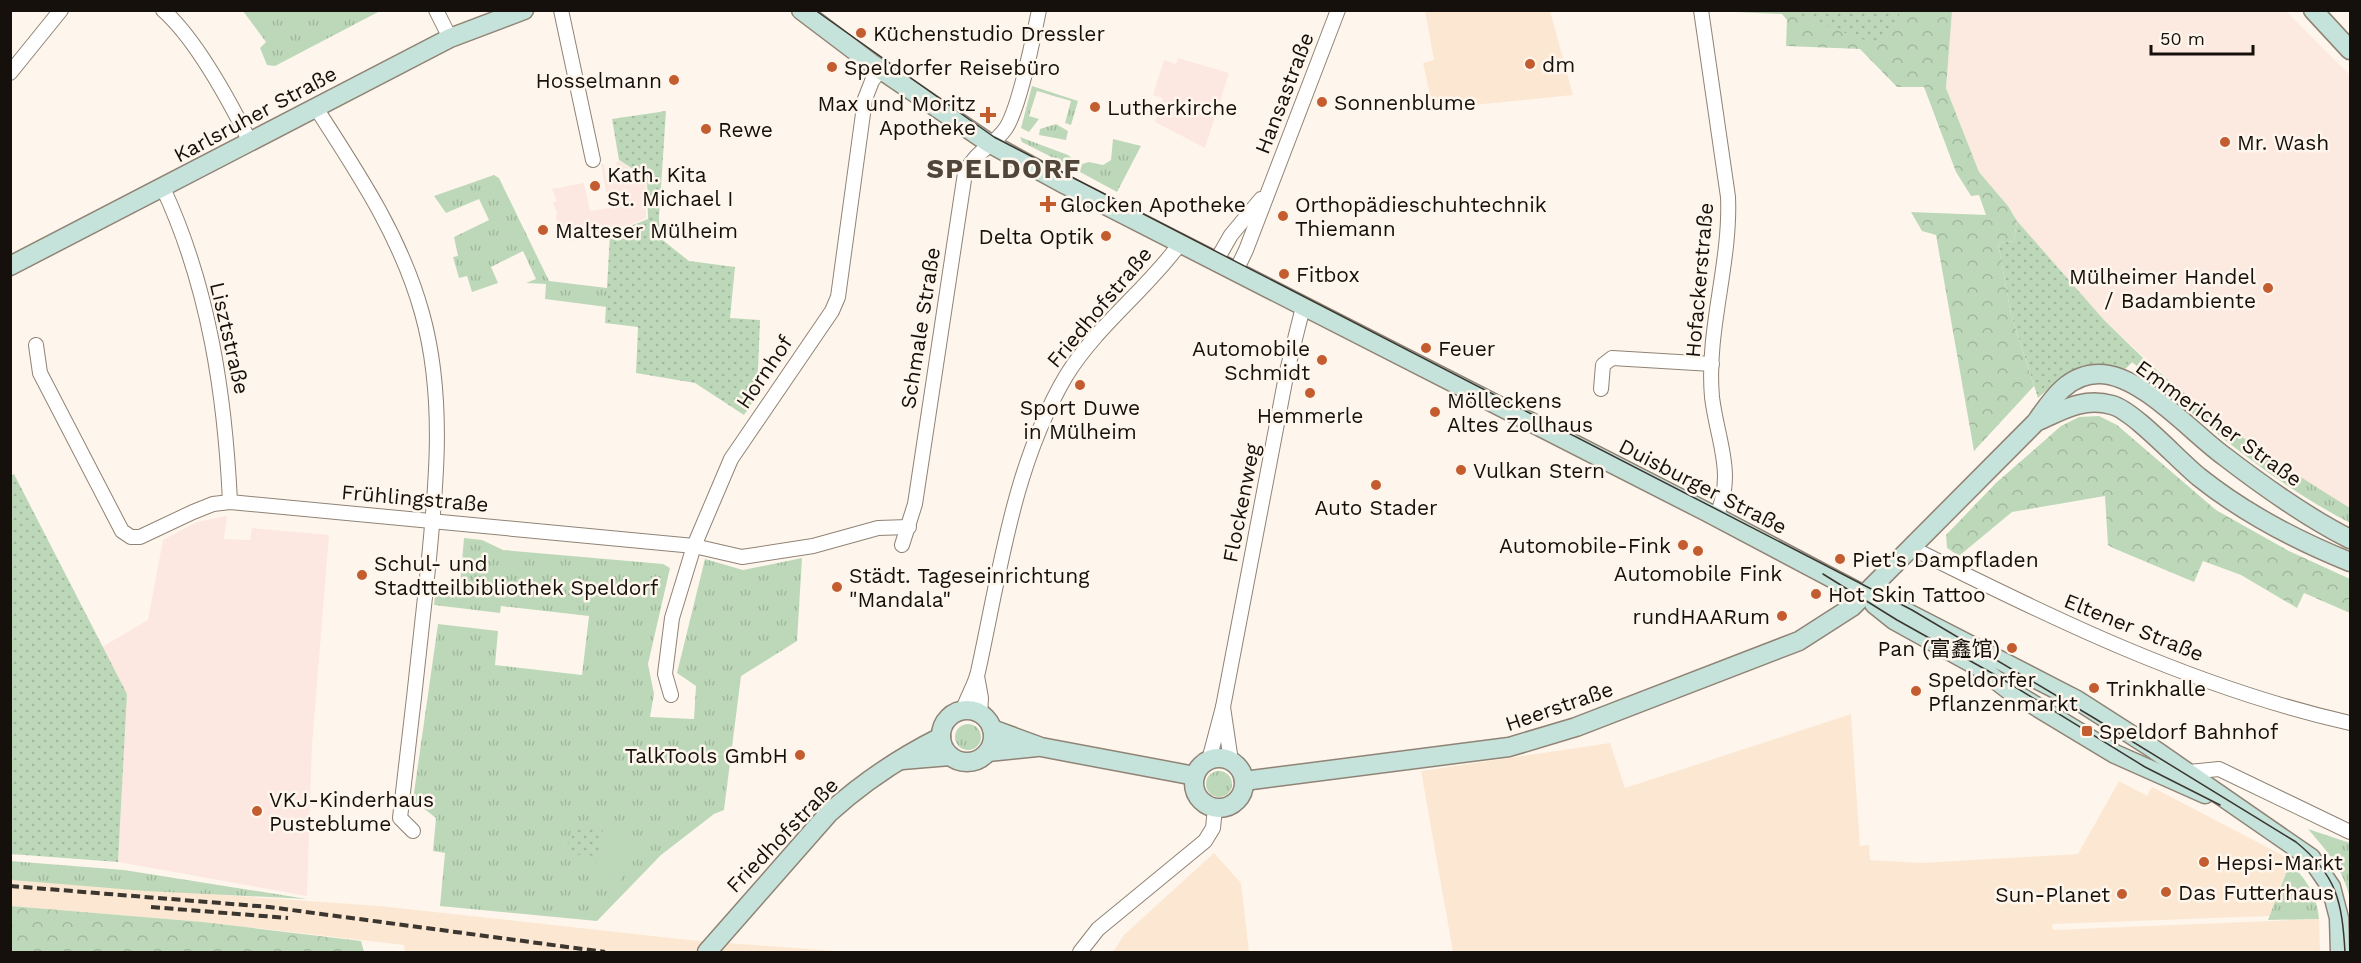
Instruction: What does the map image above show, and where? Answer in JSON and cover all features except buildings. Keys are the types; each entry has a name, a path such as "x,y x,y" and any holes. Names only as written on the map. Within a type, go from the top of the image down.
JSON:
{"main road":[{"name":"Karlsruher Straße","path":"10,266 450,38 524,10"},
{"path":"2313,10 2350,50"},
{"name":"Duisburger Straße","path":"802,11 881,69 989,143 1179,245 1716,517 1864,595 1900,609 2077,700 2189,772 2234,807 2295,845 2323,874 2337,906 2340,952"},
{"name":"Emmericher Straße","path":"1864,595 2036,422 2053,397 2074,380 2097,374 2126,380 2224,456 2330,528 2350,539"},
{"name":"Emmericher Straße","path":"2036,422 2080,403 2097,402 2119,408 2200,478 2258,517 2350,562"},
{"name":"Duisburger Straße","path":"1864,595 1894,620 1979,667 2009,690 2115,754 2234,807"},
{"name":"Heerstraße","path":"1244,781 1509,747 1576,727 1799,641 1840,616 1864,595"},
{"path":"972,712 992,729 1041,747 1195,776"},
{"name":"Friedhofstraße","path":"706,952 829,813 850,794 918,747 941,737 950,717 972,712"},
{"path":"992,729 993,737 988,752 1041,747"},
{"path":"941,737 950,756"},
{"name":"Friedhofstraße","path":"900,760 950,756 970,762 988,752"},
{"path":"1209,760 1231,761 1238,766 1244,781 1244,789 1237,802 1223,808 1215,808 1198,797 1195,791 1195,776 1209,760"}],"street":[{"path":"10,73 61,10"},
{"path":"163,10 176,22 219,83 250,142"},
{"path":"436,10 450,38"},
{"path":"561,10 593,160"},
{"name":"Schmale Straße","path":"902,545 909,527 965,173 972,159 1002,134 1013,114 1040,10"},
{"name":"Hansastraße","path":"1235,273 1338,10"},
{"name":"Hofackerstraße","path":"1701,10 1728,197 1729,224 1712,364 1712,397 1725,465 1725,496 1716,517"},
{"name":"Hornhof","path":"671,695 664,674 672,618 694,546 732,459 832,311 838,297 865,99 872,81 881,69"},
{"path":"316,108 389,225 423,314 436,408 432,521 400,818 413,831"},
{"name":"Lisztstraße","path":"163,188 183,239 215,350 227,438 230,502"},
{"name":"Hansastraße","path":"1215,263 1232,235 1268,191"},
{"name":"Friedhofstraße","path":"972,712 977,676 1010,519 1033,450 1053,402 1067,375 1179,245"},
{"name":"Flockenweg","path":"1209,760 1223,707 1287,371 1303,307"},
{"name":"Frühlingstraße","path":"36,345 40,373 122,531 131,537 140,537 213,504 230,502 694,546"},
{"path":"1601,388 1603,365 1612,358 1712,364"},
{"path":"694,546 742,558 813,546 878,528 909,527"},
{"name":"Eltener Straße","path":"1910,547 2085,632 2277,705 2350,723"},
{"name":"Flockenweg","path":"1223,707 1231,761"},
{"path":"2189,772 2219,769 2350,832"},
{"path":"1080,952 1098,929 1205,841 1212,828 1215,808"}],"shaded area":[{"path":"1952,10 2286,11 2350,75 2350,508 2271,460 2193,402 2104,320 2017,221 2008,206 1979,172 1946,88"},
{"path":"1425,11 1550,11 1573,95 1433,109 1423,63 1434,60"},
{"path":"1178,58 1229,73 1205,148 1155,122 1163,98 1153,95 1164,60 1176,64"},
{"path":"619,161 646,178 646,218 609,234 568,241 556,219 557,212 553,203 557,201 552,189 584,183 590,211 609,208 601,164 604,164 606,177 617,175 616,162"},
{"path":"227,516 224,539 250,540 252,528 329,535 312,745 307,896 118,862 127,694 102,647 148,620 163,540 197,522"},
{"path":"1851,714 1860,846 1869,845 1870,860 1921,863 2078,854 2119,781 2147,796 2152,787 2282,855 2290,863 2270,916 2052,924 2053,930 2319,919 2320,952 1453,952 1421,771 1610,743 1625,788"},
{"path":"1214,853 1241,883 1249,952 1113,952 1124,935"},
{"path":"10,880 380,906 689,940 849,952 405,952 404,945 203,922 11,906"}],"green space":[{"path":"243,11 380,11 275,66 267,65 260,48 266,42"},
{"path":"1711,11 1952,11 1946,88 1979,172 2008,206 2017,221 2014,241 1998,243 2011,314 2034,386 1974,451 1936,235 1922,231 1911,212 1986,215 1979,195 1971,196 1956,172 1924,87 1897,87 1860,49 1786,46 1787,20 1782,14"},
{"path":"1795,11 1900,11 1890,30 1873,43 1810,20"},
{"path":"1032,86 1078,101 1071,125 1065,123 1071,101 1037,91 1029,116 1039,119 1029,132 1021,128"},
{"path":"666,111 659,217 660,238 689,261 735,267 730,318 760,320 757,395 744,415 695,383 636,373 638,327 605,323 610,234 648,219 647,178 619,160 612,119"},
{"path":"1056,124 1068,131 1066,140 1039,135 1040,129"},
{"path":"1020,137 1068,155 1073,159 1071,167 1022,142"},
{"path":"1113,139 1141,146 1117,192 1080,172 1082,164 1089,162 1103,165 1111,160"},
{"path":"494,175 499,178 549,281 607,288 607,307 545,299 546,284 526,283 536,279 523,251 491,267 498,283 472,292 467,276 459,278 453,257 458,256 454,237 489,220 479,199 446,213 434,196"},
{"path":"2017,221 2104,320 2140,355 2123,371 2099,367 2077,371 2057,382 2038,398 2011,314 1998,243 2014,241"},
{"path":"2112,329 2168,380 2226,425 2350,508 2350,523 2292,489 2264,469 2210,428 2132,362 2118,355"},
{"path":"2099,416 2117,425 2216,510 2289,551 2350,579 2350,613 2304,593 2297,608 2241,575 2203,561 2194,582 2113,548 2108,545 2105,496 2012,512 1959,556 1947,548 1946,535 1996,483 2061,426 2079,417"},
{"path":"14,474 127,694 118,862 11,854 10,476"},
{"path":"464,538 482,540 503,550 663,564 670,568 648,664 654,694 650,717 694,719 696,686 677,673 705,559 743,570 802,558 797,641 741,676 724,810 714,814 661,855 597,921 440,906 445,853 433,851 436,818 413,800 438,624 498,631 495,665 582,675 589,616 501,606 500,613 434,605 435,595 459,596"},
{"path":"968,724 977,728 981,737 977,746 968,750 959,746 955,737 959,728"},
{"path":"1219,771 1228,775 1232,784 1228,793 1219,797 1210,793 1206,784 1210,775"},
{"path":"589,825 603,830 598,856 578,855 566,849 571,833"},
{"path":"2308,829 2350,843 2350,899 2339,870"},
{"path":"603,830 629,835 619,886 593,881"},
{"path":"10,861 124,870 307,899 146,891 11,880"},
{"path":"2290,863 2310,888 2316,902 2319,919 2268,920"},
{"path":"11,906 203,922 361,941 364,952 11,951"}],"tram line":[{"path":"815,10 994,137 1912,610 2296,842 2321,866 2335,891 2342,918 2345,952"},
{"path":"1823,574 1897,620 1999,677 2145,767 2220,805"}],"railway":[{"path":"10,886 269,907 605,952"},
{"path":"151,907 288,918"}],"place":[{"name":"Küchenstudio Dressler","path":"861,33"},
{"name":"dm","path":"1530,64"},
{"name":"Speldorfer Reisebüro","path":"832,67"},
{"name":"Hosselmann","path":"674,80"},
{"name":"Sonnenblume","path":"1322,102"},
{"name":"Lutherkirche","path":"1095,107"},
{"name":"Max und Moritz Apotheke","path":"988,115"},
{"name":"Rewe","path":"706,129"},
{"name":"Mr. Wash","path":"2225,142"},
{"name":"Kath. Kita St. Michael I","path":"595,186"},
{"name":"Glocken Apotheke","path":"1048,204"},
{"name":"Orthopädieschuhtechnik Thiemann","path":"1283,216"},
{"name":"Malteser Mülheim","path":"543,230"},
{"name":"Delta Optik","path":"1106,236"},
{"name":"Fitbox","path":"1284,274"},
{"name":"Mülheimer Handel / Badambiente","path":"2268,288"},
{"name":"Feuer","path":"1426,348"},
{"name":"Automobile Schmidt","path":"1322,360"},
{"name":"Sport Duwe in Mülheim","path":"1080,385"},
{"name":"Hemmerle","path":"1310,393"},
{"name":"Mölleckens Altes Zollhaus","path":"1435,412"},
{"name":"Vulkan Stern","path":"1461,470"},
{"name":"Auto Stader","path":"1376,485"},
{"name":"Automobile-Fink","path":"1683,545"},
{"name":"Automobile Fink","path":"1698,551"},
{"name":"Piet's Dampfladen","path":"1840,559"},
{"name":"Schul- und Stadtteilbibliothek Speldorf","path":"362,575"},
{"name":"Städt. Tageseinrichtung \"Mandala\"","path":"837,587"},
{"name":"Hot Skin Tattoo","path":"1816,594"},
{"name":"rundHAARum","path":"1782,616"},
{"name":"Pan (富鑫馆)","path":"2012,648"},
{"name":"Trinkhalle","path":"2094,688"},
{"name":"Speldorfer Pflanzenmarkt","path":"1916,691"},
{"name":"Speldorf Bahnhof","path":"2087,731"},
{"name":"TalkTools GmbH","path":"800,755"},
{"name":"VKJ-Kinderhaus Pusteblume","path":"257,811"},
{"name":"Hepsi-Markt","path":"2204,862"},
{"name":"Das Futterhaus","path":"2166,892"},
{"name":"Sun-Planet","path":"2122,894"}],"district":[{"name":"SPELDORF","path":"1004,169"}]}
